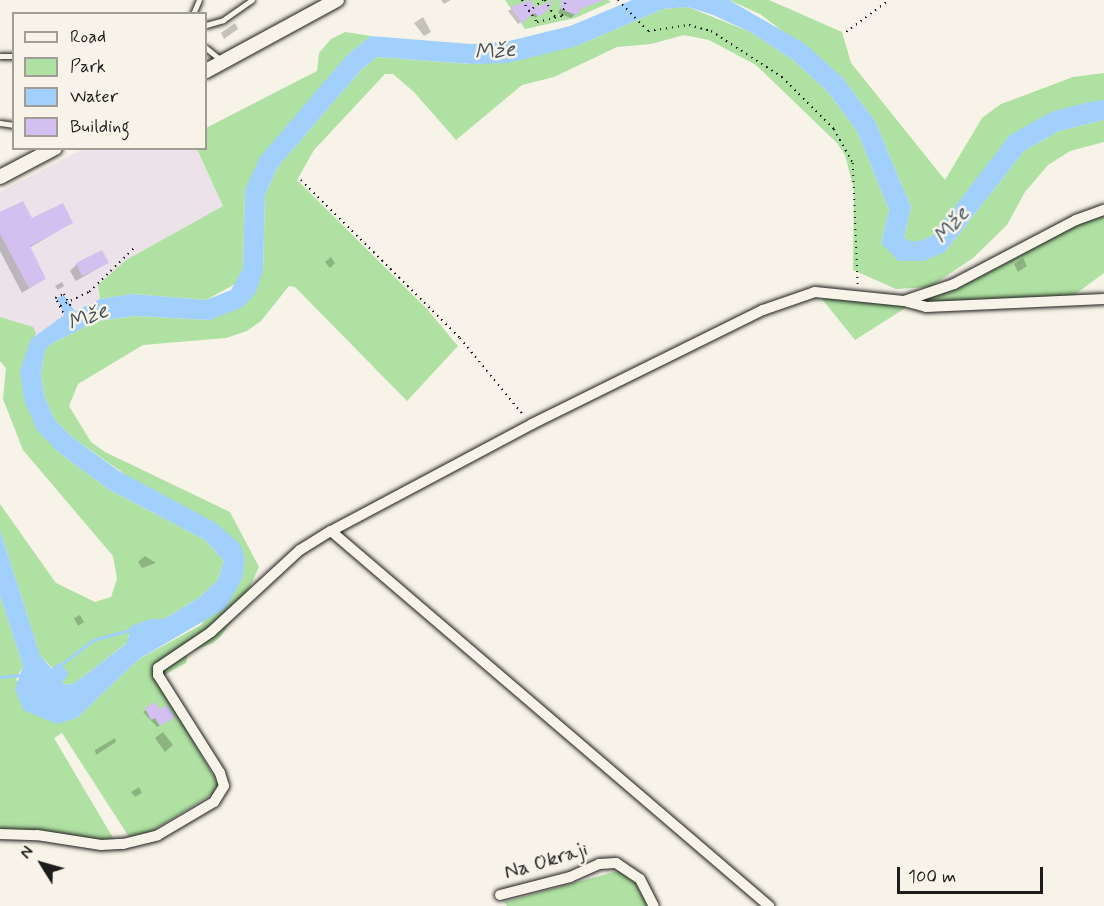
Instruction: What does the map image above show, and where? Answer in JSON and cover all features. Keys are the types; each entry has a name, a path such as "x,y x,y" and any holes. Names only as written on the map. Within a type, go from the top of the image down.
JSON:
{"street":[{"path":"207,70 337,0"},
{"path":"0,177 51,150"},
{"path":"904,301 954,284 1076,220 1104,210"},
{"path":"0,834 37,835 101,845 123,844 158,835 214,802 224,786 220,772 158,675 158,668 211,632 300,550 331,531 532,424 763,310 815,292 858,294 926,307 1104,299"},
{"path":"331,531 769,906"},
{"name":"Na Okraji","path":"500,895 570,877 599,864 616,863 640,879 654,906"}],"lane":[{"path":"207,25 223,20 252,0"},
{"path":"207,49 224,62"}],"path":[{"path":"522,0 528,12 537,22 556,18 565,13 566,0"},
{"path":"528,12 544,0 556,18"},
{"path":"618,0 646,30 689,25 711,31 782,77 834,129 853,163 858,294"},
{"path":"846,32 889,0"},
{"path":"301,180 460,338 532,424"},
{"path":"60,306 88,292 135,247"},
{"path":"63,313 56,298 64,294 72,308"}],"shaded area":[{"path":"81,150 197,150 223,206 126,260 98,285 100,299 64,315 31,339 0,319 0,192"}],"green space":[{"path":"505,0 608,0 611,2 575,18 525,29"},
{"path":"729,0 769,0 842,32 851,63 945,180 982,118 1001,104 1073,77 1104,73 1104,100 1051,112 933,235 920,241 907,241 904,237 911,207 875,121 842,77 760,14"},
{"path":"688,7 750,32 793,60 827,91 857,131 889,210 881,243 945,252 1024,151 1059,131 1104,120 1104,142 1070,151 1048,165 1025,192 1007,225 973,258 930,287 896,289 853,270 854,190 845,155 837,143 756,65 709,40 684,35 651,44 617,47 554,77 522,85 456,140 414,92 393,74 385,74 314,150 297,180 426,308 458,346 407,401 295,287 289,286 261,321 247,331 226,338 143,345 78,384 69,406 91,442 105,452 230,512 259,567 239,611 221,636 213,643 188,653 186,663 157,679 221,789 145,835 129,837 62,733 54,738 119,848 93,849 31,839 0,838 0,596 23,666 16,680 77,718 139,659 201,625 245,559 72,437 54,419 44,395 41,374 45,350 51,344 97,321 135,316 210,320 263,272 265,195 277,168 362,69 377,57 470,64 577,46 663,9"},
{"path":"345,32 371,36 348,54 245,190 243,268 237,283 206,300 132,294 100,299 98,285 126,260 223,206 197,150 207,150 207,127 317,71 319,53 331,39"},
{"path":"1104,210 1104,273 1066,301 926,307 904,301 954,284"},
{"path":"834,295 907,307 855,340 822,299"},
{"path":"0,317 33,327 36,333 28,350 58,452 108,489 205,540 224,561 218,580 200,597 164,619 150,619 128,636 128,642 76,682 68,685 62,683 68,673 53,669 40,655 0,530 0,504 56,583 95,602 111,597 117,579 113,556 23,450 3,399 6,368 0,361"},
{"path":"621,870 631,875 648,906 507,906 504,902"}],"water":[{"name":"Mže","path":"632,0 729,0 805,44 842,77 875,121 911,207 904,237 908,241 920,241 933,235 1010,135 1051,112 1088,102 1104,100 1104,120 1059,131 1024,151 945,252 924,261 899,261 881,243 889,210 857,131 827,91 793,60 750,32 713,15 688,7 663,9 577,46 508,63 471,64 377,57 362,69 277,168 265,195 263,272 255,294 243,307 210,320 135,316 97,321 51,344 45,350 41,374 44,395 54,419 72,437 119,471 216,523 240,544 245,559 242,579 226,608 139,659 77,718 57,724 23,710 15,689 23,666 0,596 0,530 40,655 52,669 58,663 69,673 62,683 68,685 76,682 127,643 131,626 150,619 164,619 200,597 218,580 224,561 205,540 108,489 58,452 37,430 24,400 20,371 31,339 64,315 57,298 64,295 75,311 100,299 132,294 206,300 231,290 243,268 245,190 260,157 348,54 371,36 471,44 505,42 570,26"}],"building":[{"path":"530,0 535,7 553,1 547,11 538,17 535,13 521,23 510,7"},
{"path":"561,0 602,1 582,8 576,15 561,9"},
{"path":"23,201 32,218 63,203 73,223 30,246 46,279 29,288 0,234 0,212"},
{"path":"102,250 109,263 82,276 76,263"},
{"path":"155,702 160,709 167,705 175,717 160,726 155,718 151,720 145,708"}],"waterway":[{"path":"58,667 93,640 133,629"},
{"path":"0,677 22,675"}]}
